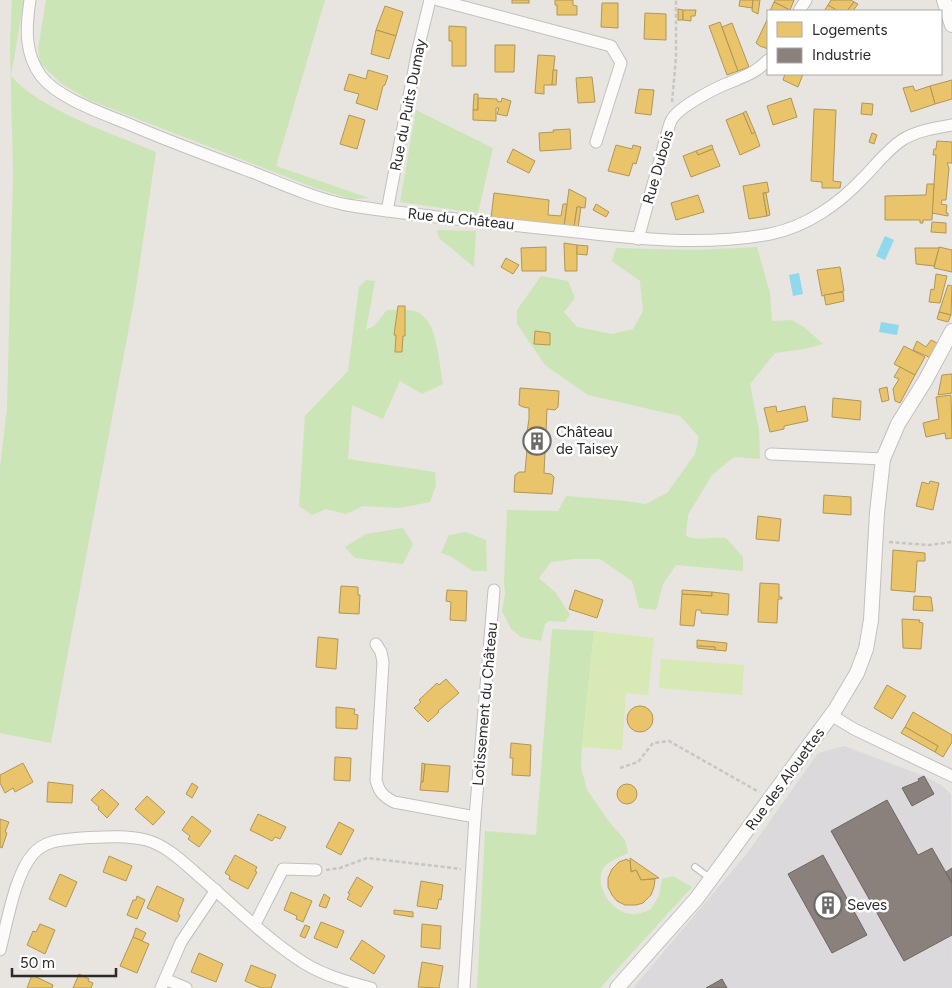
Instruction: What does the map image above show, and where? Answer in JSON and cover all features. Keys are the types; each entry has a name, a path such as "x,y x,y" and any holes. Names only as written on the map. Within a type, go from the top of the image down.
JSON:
{"street":[{"name":"Rue du Château","path":"30,0 27,22 31,61 43,78 57,91 82,104 154,134 305,193 341,203 387,211 638,239 738,239 774,233 824,212 863,178 886,152 904,139 922,131 952,125"},
{"name":"Rue du Puits Dumay","path":"387,211 418,49 430,0"},
{"path":"438,0 611,46 620,63 596,142"},
{"path":"944,0 952,25"},
{"name":"Rue Dubois","path":"638,239 672,118 680,110 713,90 751,74 767,61"},
{"name":"Rue des Alouettes","path":"617,988 690,906 711,879 831,715 857,674 866,649 871,620 875,537 883,459 898,424 930,372 952,331"},
{"path":"771,454 883,459"},
{"name":"Lotissement du Château","path":"464,988 475,817 494,590"},
{"path":"376,644 381,652 383,662 376,780 378,789 384,796 394,802 475,817"},
{"path":"831,715 854,729 952,776"},
{"path":"0,950 23,868 33,853 44,845 56,840 109,836 147,840 160,846 304,963 346,985 371,988"},
{"path":"255,924 283,869 316,870"},
{"path":"186,988 163,983 181,942 216,890"}],"lane":[{"path":"695,866 711,879"}],"path":[{"path":"672,118 671,108 676,58 676,0"},
{"path":"875,537 929,544 952,542"},
{"path":"620,768 638,762 653,743 670,741 771,799"},
{"path":"316,870 340,868 367,858 472,871"}],"shaded area":[{"path":"844,746 924,776 941,785 951,794 952,988 633,988 748,852 818,753"}],"green space":[{"path":"12,0 24,0 11,76 23,88 58,110 156,152 135,295 51,743 0,733 0,468 7,408 13,174 10,44"},
{"path":"46,0 325,0 276,166 369,198 351,199 315,188 89,100 62,84 40,63 38,49"},
{"path":"416,110 493,148 478,213 400,202"},
{"path":"437,230 476,231 474,267 439,238"},
{"path":"757,247 770,293 772,321 792,320 804,327 823,344 775,353 750,384 759,430 760,459 734,457 712,475 688,515 686,536 700,539 726,538 743,557 743,571 676,565 663,584 656,610 639,608 632,581 600,559 574,559 551,562 539,578 556,593 570,615 565,622 549,621 545,624 541,641 521,637 511,629 502,611 505,594 507,510 558,511 566,496 646,504 667,493 695,454 699,437 680,416 588,395 545,365 517,324 517,310 541,276 568,281 575,298 564,312 577,327 612,334 633,329 643,311 640,281 612,261 616,248 696,250"},
{"path":"366,280 375,281 366,330 374,326 387,310 412,310 423,316 433,332 443,384 422,394 400,381 383,419 352,405 348,459 435,472 436,485 430,502 400,508 363,506 346,514 326,509 312,515 299,506 305,416 348,371 359,287"},
{"path":"403,528 413,544 403,564 355,558 345,547 366,534"},
{"path":"466,532 486,540 487,571 473,571 450,556 441,553 449,535"},
{"path":"552,629 594,631 581,767 587,790 610,823 625,840 628,853 610,862 602,871 601,878 604,894 621,911 629,914 638,914 651,909 659,896 662,879 673,876 692,887 600,988 477,988 485,831 536,835"},
{"path":"594,631 654,638 648,695 626,693 622,750 582,747"},
{"path":"661,659 744,665 742,695 659,688"}],"water":[{"path":"885,236 894,240 885,260 876,256"},
{"path":"799,273 803,294 793,296 789,275"},
{"path":"881,322 899,325 897,335 879,332"}],"building: Logements":[{"path":"512,0 529,0 529,3 512,3"},
{"path":"555,0 573,0 573,5 577,6 577,15 557,15"},
{"path":"740,0 753,0 752,8 739,6"},
{"path":"753,0 760,0 758,14 752,11"},
{"path":"775,0 794,0 790,10 774,2"},
{"path":"831,0 851,0 854,2 848,10 836,10 828,5"},
{"path":"774,2 790,10 770,10"},
{"path":"854,2 858,4 854,10 848,10"},
{"path":"602,3 618,3 618,28 601,27"},
{"path":"828,5 836,10 825,10"},
{"path":"385,6 403,12 396,36 376,30"},
{"path":"678,9 683,10 683,20 678,20"},
{"path":"683,10 696,10 695,16 691,16 691,21 683,20"},
{"path":"645,13 666,14 666,40 644,39"},
{"path":"767,20 767,49 756,43"},
{"path":"720,22 738,71 727,75 709,26"},
{"path":"732,23 749,67 738,71 722,27"},
{"path":"449,26 466,27 466,66 452,66 452,41 449,41"},
{"path":"376,30 396,36 389,59 371,54"},
{"path":"495,45 515,45 514,72 495,72"},
{"path":"538,55 555,56 552,85 544,85 544,94 535,93"},
{"path":"368,70 388,76 383,86 377,110 356,103 359,94 344,90 349,74 366,79"},
{"path":"553,70 557,70 556,85 552,85"},
{"path":"785,75 803,75 798,87 783,80"},
{"path":"592,77 595,102 578,103 576,78"},
{"path":"952,80 952,99 935,104 930,86"},
{"path":"913,86 915,91 930,86 935,104 911,112 903,88"},
{"path":"639,89 654,90 651,115 635,113"},
{"path":"474,94 478,94 478,110 473,110"},
{"path":"478,98 497,99 497,101 501,102 502,98 511,101 507,116 497,114 499,108 496,108 496,121 473,120 473,110 478,110"},
{"path":"791,98 797,117 773,125 767,106"},
{"path":"862,103 873,104 872,115 861,114"},
{"path":"814,109 836,110 833,181 841,182 840,188 822,188 822,182 811,181"},
{"path":"746,111 755,132 752,134 743,113"},
{"path":"743,113 752,134 755,132 760,146 740,155 726,120"},
{"path":"349,115 365,120 357,149 340,144"},
{"path":"570,129 571,149 540,151 539,133"},
{"path":"872,133 877,135 874,144 869,142"},
{"path":"937,141 952,142 952,163 947,163 949,168 946,200 942,200 941,204 947,205 946,213 948,213 948,216 932,213 936,155 933,155"},
{"path":"616,145 632,149 633,145 641,147 636,164 633,163 629,176 608,171"},
{"path":"712,145 713,149 698,155 696,151"},
{"path":"513,149 535,161 529,173 507,162"},
{"path":"713,149 720,166 691,177 683,156 696,151 698,155"},
{"path":"767,182 769,192 763,193 767,216 749,219 743,186"},
{"path":"927,184 934,184 932,220 923,220 923,223 920,223 920,220 885,220 885,196 926,195"},
{"path":"569,189 586,198 585,208 577,207 574,227 564,226"},
{"path":"494,193 549,200 548,215 561,216 563,204 567,204 564,226 491,218"},
{"path":"763,193 766,193 770,215 767,216"},
{"path":"698,195 704,212 676,220 671,203"},
{"path":"596,204 609,212 606,217 593,210"},
{"path":"577,207 581,207 578,228 574,227"},
{"path":"932,222 946,223 946,233 931,232"},
{"path":"564,243 577,245 577,271 565,271"},
{"path":"577,245 588,246 587,255 577,254"},
{"path":"546,247 546,271 522,271 521,248"},
{"path":"939,247 952,250 952,272 934,268"},
{"path":"915,248 939,248 934,266 916,264"},
{"path":"506,258 519,265 513,274 501,267"},
{"path":"840,267 844,291 822,296 817,270"},
{"path":"936,274 947,276 940,303 929,302 931,289 934,290"},
{"path":"948,285 952,286 951,315 939,312"},
{"path":"843,292 844,301 826,305 824,295"},
{"path":"398,306 405,306 405,336 403,336 402,352 395,352 396,335 394,335"},
{"path":"939,312 951,315 948,322 937,319"},
{"path":"535,331 550,333 550,345 534,344"},
{"path":"931,340 939,344 931,358 913,350 917,341 926,347"},
{"path":"904,346 925,357 915,375 894,364"},
{"path":"900,367 915,375 900,403 895,401 893,389 899,379 894,377"},
{"path":"952,374 952,393 938,395 942,375"},
{"path":"887,387 889,400 882,402 879,389"},
{"name":"Château de Taisey","path":"520,388 559,391 558,407 555,410 547,409 546,432 549,437 548,446 545,451 544,473 551,474 554,477 552,494 514,492 515,475 519,472 525,472 527,449 525,445 529,419 529,408 519,405"},
{"path":"951,395 952,438 946,439 945,433 926,437 923,423 939,419 936,397"},
{"path":"833,398 861,401 860,420 832,417"},
{"path":"776,406 777,412 805,406 808,421 784,426 784,429 770,432 764,408"},
{"path":"930,481 939,483 933,510 916,506 922,482 929,484"},
{"path":"824,495 851,497 851,515 823,513"},
{"path":"758,516 781,519 779,541 756,539"},
{"path":"893,550 925,553 925,561 917,561 915,592 891,590"},
{"path":"760,583 779,584 779,597 782,597 782,599 778,599 777,623 758,622"},
{"path":"341,586 358,587 358,595 360,595 359,614 339,613"},
{"path":"447,590 467,591 466,621 450,620 451,602 446,601"},
{"path":"575,590 603,600 597,618 569,609"},
{"path":"682,590 712,592 712,596 682,594"},
{"path":"712,592 729,594 728,615 701,613 701,610 696,610 694,626 680,625 682,594 712,596"},
{"path":"914,596 931,597 933,611 913,610"},
{"path":"902,619 920,620 919,622 923,623 921,649 903,648"},
{"path":"318,637 338,639 336,669 316,667"},
{"path":"697,640 727,643 726,651 715,650 715,647 697,646"},
{"path":"697,646 715,647 715,650 697,648"},
{"path":"446,679 459,693 428,722 414,708 421,702 419,700 437,683 439,685"},
{"path":"887,685 906,696 892,719 874,708"},
{"path":"640,706 649,710 653,719 649,728 640,732 631,728 627,719 631,710"},
{"path":"336,707 355,709 354,714 358,715 357,729 336,728"},
{"path":"913,712 952,735 952,742 943,757 935,752 938,746 905,727"},
{"path":"905,727 938,746 935,752 901,733"},
{"path":"511,743 531,745 530,776 512,775 513,758 510,758"},
{"path":"335,757 351,758 350,781 334,780"},
{"path":"23,763 33,782 15,792 13,788 5,793 0,783 0,775"},
{"path":"422,763 425,764 423,782 421,782"},
{"path":"425,764 450,766 448,792 420,790"},
{"path":"48,782 73,785 72,803 47,802"},
{"path":"192,783 198,787 192,798 186,794"},
{"path":"627,784 634,787 637,794 634,801 627,804 620,801 617,794 620,787"},
{"path":"102,789 119,804 107,818 91,800"},
{"path":"147,796 165,812 153,825 135,809"},
{"path":"258,814 286,827 280,839 275,837 272,841 250,830"},
{"path":"192,816 211,831 199,847 188,839 190,836 182,830"},
{"path":"0,819 9,822 2,848 0,847"},
{"path":"339,822 354,830 341,855 326,847"},
{"path":"235,855 257,867 255,871 257,872 248,889 229,879 230,876 225,873"},
{"path":"109,856 132,866 126,881 103,872"},
{"path":"630,858 659,878 641,880 636,870 631,872"},
{"path":"627,859 630,861 631,872 636,870 641,880 655,879 651,895 643,903 636,905 625,905 617,901 608,887 608,878 612,869 619,862"},
{"path":"60,874 77,882 66,907 49,899"},
{"path":"357,877 373,887 361,907 347,899 350,894 348,893"},
{"path":"421,881 443,885 441,900 439,899 437,909 417,906"},
{"path":"157,886 184,899 177,922 147,908"},
{"path":"291,892 312,901 303,922 296,919 297,916 284,910"},
{"path":"324,894 330,898 326,908 319,906"},
{"path":"137,896 145,900 137,919 127,915 133,900 136,900"},
{"path":"394,910 413,912 413,917 394,914"},
{"path":"321,922 344,931 337,948 314,938"},
{"path":"40,924 55,930 45,954 27,945 33,931 36,932"},
{"path":"422,924 441,926 440,949 421,947"},
{"path":"305,925 310,927 305,938 300,936"},
{"path":"136,928 146,933 142,941 133,937"},
{"path":"133,937 149,944 137,973 120,966"},
{"path":"362,940 385,956 374,974 350,959"},
{"path":"199,953 223,964 216,982 191,972"},
{"path":"422,962 443,966 439,988 418,987"},
{"path":"251,965 276,975 271,988 261,988 245,981"},
{"path":"79,974 93,983 91,988 73,988"},
{"path":"32,975 53,985 52,988 27,988"}],"building: Industrie":[{"path":"924,776 934,794 912,806 902,788 919,781 918,779"},
{"path":"887,800 918,855 932,848 952,883 952,935 904,961 831,831"},
{"name":"Seves","path":"823,855 867,935 832,953 788,874"},
{"path":"952,868 952,883 946,872"},
{"path":"722,979 727,988 706,988"}],"place":[{"name":"Château de Taisey","path":"537,441"},
{"name":"Seves","path":"828,905"}]}
